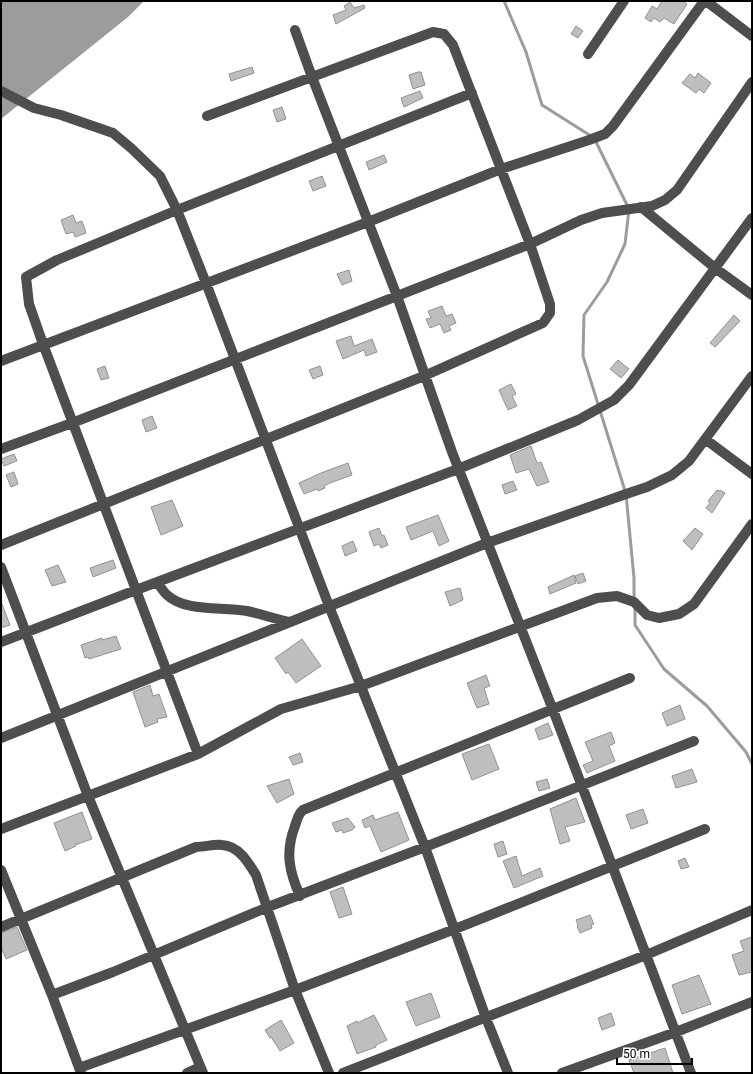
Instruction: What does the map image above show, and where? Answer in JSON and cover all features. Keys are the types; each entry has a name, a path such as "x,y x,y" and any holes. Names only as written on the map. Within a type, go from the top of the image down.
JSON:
{"street":[{"path":"588,54 624,1"},
{"path":"1,361 368,222 501,169 605,134 613,126 705,1 752,36"},
{"path":"295,30 397,296 458,469 553,710 691,1073"},
{"path":"1,545 424,376 543,323 550,313 550,304 530,244 453,45 444,34 433,32 207,116"},
{"path":"1,449 72,423 530,244 581,220 602,213 652,206 666,200 677,190 752,82"},
{"path":"1,90 34,108 61,114 112,133 132,148 160,176 176,210 206,283 328,606 426,847 486,1018 508,1073"},
{"path":"198,754 43,344 29,304 26,277 57,260 176,210 472,94"},
{"path":"641,207 715,268 752,295"},
{"path":"1,642 458,469 578,420 614,400 629,385 752,218"},
{"path":"1,738 487,543 647,487 672,475 689,461 752,376"},
{"path":"705,439 752,474"},
{"path":"1,830 198,754 281,709 361,686 598,598 618,596 634,602 647,615 659,618 679,614 694,604 752,524"},
{"path":"1,567 88,796 202,1070 186,1073"},
{"path":"157,582 167,595 181,604 193,607 247,611 289,622"},
{"path":"300,896 293,880 289,862 290,840 300,813 304,810 630,678"},
{"path":"52,995 155,955 268,907 426,847 694,741"},
{"path":"1,870 52,995 80,1071 455,929 705,829"},
{"path":"1,927 196,848 222,845 238,850 249,863 256,875 295,990 329,1073"},
{"path":"343,1073 646,955 752,910"},
{"path":"562,1073 676,1032 752,1002"}],"shaded area":[{"path":"1,1 144,1 128,17 1,119"}],"building":[{"path":"662,1 682,1 687,4 674,24 664,18 660,22 654,18 651,22 645,18 652,6 657,9"},
{"path":"350,2 354,8 364,5 365,8 336,24 333,15 346,10 344,6"},
{"path":"576,26 583,31 578,38 571,34"},
{"path":"252,67 254,73 231,81 229,74"},
{"path":"421,72 425,85 413,89 409,75"},
{"path":"698,73 711,83 704,93 699,89 696,93 682,83 690,74 695,78"},
{"path":"420,91 423,98 404,107 401,98"},
{"path":"282,107 286,119 277,122 273,110"},
{"path":"384,155 387,162 369,170 366,162"},
{"path":"322,176 326,186 313,191 309,181"},
{"path":"73,215 76,223 82,221 86,233 75,237 73,232 66,234 61,220"},
{"path":"349,270 352,281 342,285 337,274"},
{"path":"442,306 446,316 452,314 456,323 449,326 451,330 444,333 440,324 430,328 426,319 431,318 428,311"},
{"path":"734,315 740,321 715,347 710,343"},
{"path":"351,336 354,346 372,339 377,352 366,356 364,350 343,359 336,341"},
{"path":"618,360 629,369 621,378 610,369"},
{"path":"105,366 109,378 101,380 97,369"},
{"path":"320,366 323,375 313,379 309,370"},
{"path":"511,384 516,394 512,396 517,406 508,410 499,390"},
{"path":"152,416 157,428 146,432 142,420"},
{"path":"531,446 537,463 541,462 549,482 537,486 529,469 516,473 510,455"},
{"path":"14,454 17,461 4,466 1,459"},
{"path":"348,463 352,475 330,483 324,486 325,488 318,491 317,489 304,494 299,483"},
{"path":"14,472 18,484 11,487 6,475"},
{"path":"513,481 517,490 505,494 502,485"},
{"path":"717,490 725,493 712,513 706,508 710,503 708,501"},
{"path":"172,500 183,526 161,535 151,507"},
{"path":"438,515 449,541 439,546 433,531 411,540 406,527"},
{"path":"379,528 388,545 381,548 379,544 374,546 369,532"},
{"path":"695,528 703,534 692,550 683,541"},
{"path":"353,541 357,551 345,556 342,546"},
{"path":"113,560 116,568 93,577 90,568"},
{"path":"58,565 66,582 52,586 45,570"},
{"path":"583,573 586,581 578,584 575,576"},
{"path":"574,575 576,583 550,594 548,587"},
{"path":"460,588 463,600 450,606 445,592"},
{"path":"1,604 10,625 1,628"},
{"path":"116,636 121,649 89,659 88,657 85,658 81,645 102,638 102,640"},
{"path":"302,639 321,666 296,683 288,672 286,674 275,658"},
{"path":"486,675 490,686 484,688 489,704 477,708 467,683"},
{"path":"150,685 153,696 159,694 167,717 157,719 158,722 145,727 133,692"},
{"path":"680,705 685,719 667,726 662,713"},
{"path":"548,723 553,735 539,740 535,729"},
{"path":"611,732 615,743 609,746 615,761 587,773 583,765 593,761 585,742"},
{"path":"489,744 499,769 472,780 462,754"},
{"path":"300,753 303,762 293,765 289,757"},
{"path":"692,769 697,782 676,788 672,776"},
{"path":"289,779 294,794 277,803 267,786"},
{"path":"547,779 550,788 539,791 536,782"},
{"path":"576,798 585,822 565,827 570,841 560,844 550,809"},
{"path":"643,809 648,823 631,829 626,815"},
{"path":"82,812 92,839 75,845 76,846 65,851 54,823"},
{"path":"398,812 409,840 381,852 370,826 365,828 362,820 373,815 375,820"},
{"path":"348,818 355,827 352,830 343,833 342,830 336,832 332,823"},
{"path":"503,841 507,854 498,857 494,844"},
{"path":"516,856 522,876 540,868 543,876 514,888 503,861"},
{"path":"685,858 689,867 681,869 678,861"},
{"path":"343,887 352,914 339,918 330,892"},
{"path":"590,915 594,924 591,925 592,928 580,933 576,920"},
{"path":"17,927 27,950 6,959 1,947 1,933"},
{"path":"752,937 752,972 739,975 732,955 744,951 740,941"},
{"path":"699,975 711,1004 682,1014 672,985"},
{"path":"431,993 440,1017 416,1026 406,1002"},
{"path":"611,1013 615,1025 602,1030 598,1018"},
{"path":"374,1015 387,1040 376,1045 376,1047 357,1054 347,1026"},
{"path":"281,1020 294,1043 280,1051 265,1030"},
{"path":"665,1048 673,1073 634,1073 629,1060"}],"waterway":[{"path":"504,1 526,52 542,105 591,136"},
{"path":"595,140 629,209 625,244 607,282 584,315 583,356 626,494 634,578 634,600"},
{"path":"635,608 635,625 664,669 707,706 746,752 752,764"}]}
